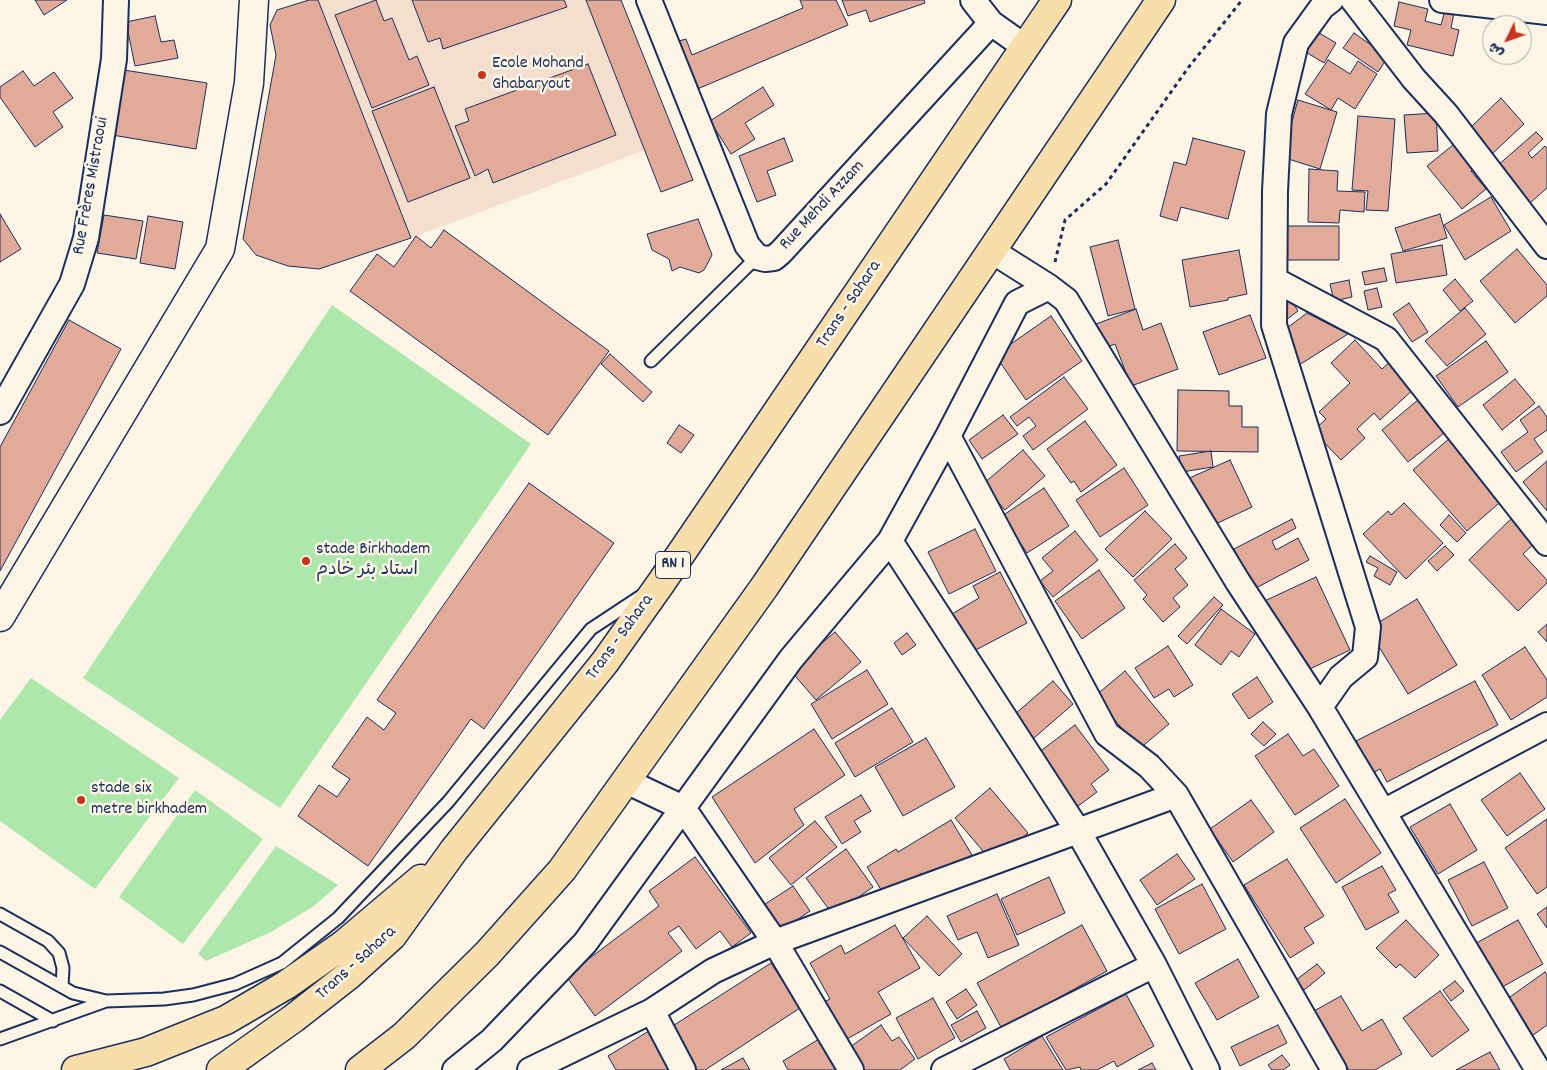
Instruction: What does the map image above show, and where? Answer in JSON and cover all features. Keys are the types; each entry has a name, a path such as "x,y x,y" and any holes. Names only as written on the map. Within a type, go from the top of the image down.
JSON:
{"highway":[{"name":"Trans - Sahara","path":"221,1070 294,1018 349,975 392,936 454,850 605,662 661,583 1057,0"},
{"path":"360,1070 404,1036 487,954 562,870 766,586 1161,0"},
{"path":"76,1070 146,1052 235,1015 286,984 343,945 454,850"}],"street":[{"name":"Rue Frères Mistraoui","path":"0,412 72,284 86,238 114,59 116,0"},
{"path":"0,617 220,249 249,83 254,0"},
{"name":"Rue Mehdi Azzam","path":"649,0 747,245 757,257 774,258 781,252 991,23"},
{"path":"973,0 991,23 1025,47"},
{"path":"1320,707 1342,678 1365,657 1368,627 1274,325 1274,191 1279,114 1296,43 1322,7 1330,0"},
{"path":"1353,0 1414,79 1446,114 1547,246"},
{"path":"1442,0 1547,12"},
{"path":"992,251 1066,300 1238,582 1320,707 1538,1070"},
{"path":"1275,280 1386,340 1547,543"},
{"path":"456,1070 492,1040 585,943 791,659 890,541 948,436 1017,303 1049,287"},
{"path":"948,436 1107,734 1150,766 1176,795 1334,1070"},
{"path":"890,541 1078,831 1154,965 1207,1070"},
{"path":"1383,812 1545,731"},
{"path":"626,781 683,808 775,942 852,1070"},
{"path":"530,1070 652,1011 712,971 775,942 1176,795"},
{"path":"944,1070 1154,965"},
{"path":"652,1011 683,1070"}],"lane":[{"path":"652,361 757,257"},
{"path":"0,953 73,993 106,1001 164,999 193,995 235,984 282,963 338,918 448,802 591,629 661,583"},
{"path":"0,914 48,941 59,953 63,968 62,987"},
{"path":"0,991 53,1021"},
{"path":"1,1039 106,1001"}],"path":[{"path":"1049,287 1065,220 1106,184 1188,68 1242,0"}],"shaded area":[{"name":"Ecole Mohand Ghabaryout","path":"318,0 586,0 645,150 411,238"}],"green space":[{"name":"stade Birkhadem استاد بئر خادم","path":"332,305 531,444 280,808 83,678"},
{"name":"stade six metre birkhadem","path":"31,678 179,778 95,889 0,821 0,720"},
{"path":"195,790 263,839 183,944 119,897"},
{"path":"276,846 338,885 314,906 271,932 206,961 198,954"}],"building":[{"path":"35,0 67,0 44,15"},
{"path":"309,0 318,0 411,238 319,269 288,266 256,255 243,239 276,55 270,25 277,10"},
{"path":"376,0 384,21 392,18 409,60 417,56 429,85 372,108 335,15"},
{"path":"412,0 564,0 567,7 443,49 440,38 428,42"},
{"path":"586,0 621,0 693,180 661,192"},
{"path":"800,0 836,0 848,25 695,90 675,42 686,39 692,55 803,8"},
{"path":"842,0 924,0 925,3 870,22 866,10 848,16"},
{"path":"1399,2 1428,9 1425,21 1441,25 1445,10 1454,13 1451,28 1459,30 1453,56 1407,45 1411,30 1394,26"},
{"path":"155,16 161,42 174,40 178,58 135,66 126,22"},
{"path":"1311,28 1336,43 1324,63 1299,48"},
{"path":"1354,33 1388,57 1378,72 1343,48"},
{"path":"1328,60 1350,74 1358,61 1377,74 1355,109 1338,98 1331,110 1305,94"},
{"path":"588,64 616,135 493,183 488,169 475,176 455,126 469,121 465,109"},
{"path":"111,68 207,83 196,149 100,133"},
{"path":"23,71 34,86 54,72 73,98 53,112 63,127 35,147 0,97 0,87"},
{"path":"434,87 470,178 408,202 372,111"},
{"path":"763,87 774,105 745,123 755,139 731,154 710,121"},
{"path":"1501,98 1524,124 1493,153 1470,128"},
{"path":"1298,100 1337,112 1320,169 1282,157"},
{"path":"1436,113 1438,151 1407,153 1404,115"},
{"path":"1358,116 1395,119 1388,211 1366,210 1368,191 1352,190"},
{"path":"1536,132 1543,139 1528,153 1532,158 1545,146 1547,148 1547,188 1530,203 1497,166"},
{"path":"784,138 793,161 767,171 776,195 757,202 739,156"},
{"path":"1193,138 1245,151 1228,219 1181,207 1177,221 1160,216 1174,162 1186,165"},
{"path":"1458,141 1478,165 1471,171 1486,189 1462,209 1427,166"},
{"path":"1309,169 1338,171 1337,191 1365,192 1364,212 1340,210 1339,223 1308,222"},
{"path":"1491,197 1511,231 1465,260 1444,225"},
{"path":"0,214 21,249 0,262"},
{"path":"1440,214 1447,238 1403,251 1395,228"},
{"path":"104,215 143,221 136,259 97,253"},
{"path":"148,216 183,222 175,269 140,263"},
{"path":"698,219 712,255 704,270 699,273 680,267 672,271 669,259 652,250 647,234"},
{"path":"1285,226 1339,226 1339,260 1285,260"},
{"path":"444,230 609,351 548,435 350,291 377,254 394,267 416,236 431,248"},
{"path":"1118,240 1135,309 1108,316 1090,247"},
{"path":"1442,245 1447,275 1396,283 1391,254"},
{"path":"1517,249 1547,285 1547,296 1515,323 1480,281"},
{"path":"1239,250 1247,294 1228,298 1228,300 1190,307 1182,260"},
{"path":"1384,268 1387,281 1365,285 1362,272"},
{"path":"1455,279 1473,301 1460,311 1443,290"},
{"path":"1349,280 1352,297 1334,301 1330,284"},
{"path":"1377,288 1382,307 1368,310 1364,291"},
{"path":"1291,300 1298,311 1286,320 1278,309"},
{"path":"1409,303 1428,332 1412,342 1393,314"},
{"path":"1465,308 1486,334 1447,366 1425,341"},
{"path":"1136,309 1143,330 1161,323 1178,369 1131,386 1115,344 1100,350 1091,326"},
{"path":"1307,313 1348,334 1296,367 1287,328"},
{"path":"1250,315 1266,358 1219,375 1203,332"},
{"path":"1051,316 1082,361 1026,400 995,355"},
{"path":"69,320 121,349 0,571 0,447"},
{"path":"1355,340 1382,369 1391,361 1416,387 1380,420 1374,413 1357,429 1365,438 1341,460 1313,431 1326,419 1319,412 1350,383 1331,363"},
{"path":"1486,341 1508,372 1458,407 1436,376"},
{"path":"610,354 652,392 643,402 601,364"},
{"path":"1064,377 1088,409 1033,450 1023,436 1036,426 1029,417 1017,426 1010,417"},
{"path":"1515,379 1535,403 1502,430 1483,405"},
{"path":"1178,390 1229,391 1229,406 1242,406 1242,427 1258,427 1258,452 1177,451"},
{"path":"1418,400 1444,433 1408,462 1382,430"},
{"path":"1539,406 1547,417 1547,430 1534,439 1543,452 1516,472 1501,452 1528,432 1520,420"},
{"path":"1003,415 1018,434 982,459 969,440"},
{"path":"1085,421 1117,465 1081,492 1074,481 1071,483 1047,449"},
{"path":"679,425 694,435 681,453 667,443"},
{"path":"1451,437 1505,498 1467,531 1413,470"},
{"path":"1023,450 1045,476 1005,510 983,484"},
{"path":"1211,451 1213,467 1182,472 1179,456"},
{"path":"1230,460 1252,507 1207,528 1185,480"},
{"path":"1547,461 1547,511 1523,482"},
{"path":"1124,468 1148,505 1100,537 1076,500"},
{"path":"529,483 614,543 484,729 471,719 368,866 298,816 319,785 337,797 350,779 332,767 367,717 384,730 396,713 377,700"},
{"path":"1044,488 1069,526 1027,553 1002,516"},
{"path":"1404,503 1443,543 1406,579 1363,534 1388,511 1391,515"},
{"path":"1145,511 1172,539 1133,577 1105,549"},
{"path":"1517,513 1541,537 1523,554 1547,580 1547,583 1518,611 1469,560"},
{"path":"1449,515 1466,533 1457,542 1440,525"},
{"path":"1292,519 1296,528 1272,541 1276,550 1298,538 1309,560 1254,589 1234,549"},
{"path":"975,529 996,571 949,594 928,552"},
{"path":"1075,531 1098,560 1053,597 1040,581 1053,571 1042,558"},
{"path":"1175,544 1187,558 1175,569 1188,585 1173,598 1180,607 1163,622 1143,599 1147,595 1134,580"},
{"path":"1445,546 1454,555 1437,571 1428,561"},
{"path":"1370,556 1397,572 1390,585 1374,576 1378,568 1366,562"},
{"path":"1099,570 1125,608 1082,639 1055,601"},
{"path":"1000,572 1027,623 972,652 952,614 979,598 973,586"},
{"path":"1316,577 1350,650 1293,677 1256,605"},
{"path":"1214,597 1223,605 1187,644 1178,636"},
{"path":"1417,599 1457,665 1408,694 1368,629"},
{"path":"1221,609 1255,634 1239,657 1231,651 1221,665 1195,645"},
{"path":"1547,624 1547,642 1538,632"},
{"path":"835,632 861,662 816,700 790,670"},
{"path":"907,633 916,645 902,655 894,643"},
{"path":"1168,646 1193,685 1174,697 1169,689 1154,698 1135,668"},
{"path":"1525,647 1547,680 1547,697 1511,720 1482,675"},
{"path":"867,670 888,704 832,739 811,704"},
{"path":"1125,671 1169,724 1139,749 1095,696"},
{"path":"1257,677 1273,702 1249,719 1232,694"},
{"path":"1053,681 1073,704 1034,738 1014,715"},
{"path":"1475,681 1498,725 1387,782 1380,769 1373,773 1356,741"},
{"path":"892,708 913,742 855,777 835,743"},
{"path":"1263,722 1276,734 1264,746 1251,734"},
{"path":"1075,725 1109,770 1091,784 1097,792 1074,809 1034,756"},
{"path":"814,729 845,775 794,809 804,825 755,863 712,797"},
{"path":"1288,734 1303,756 1314,749 1339,786 1295,815 1255,756"},
{"path":"926,738 955,787 903,816 875,767"},
{"path":"1520,773 1545,809 1507,836 1481,800"},
{"path":"990,788 1028,833 993,863 955,818"},
{"path":"861,795 871,811 854,821 861,832 842,844 825,817"},
{"path":"1345,799 1381,853 1336,883 1300,828"},
{"path":"1251,800 1274,832 1233,862 1210,829"},
{"path":"1450,804 1477,850 1438,874 1410,827"},
{"path":"1547,819 1547,887 1537,894 1505,848"},
{"path":"951,820 972,855 928,882 922,873 885,896 867,867 896,849 898,852"},
{"path":"815,821 837,847 791,885 769,858"},
{"path":"846,849 873,887 833,915 806,878"},
{"path":"1177,854 1195,879 1157,905 1140,880"},
{"path":"695,857 751,933 732,947 720,931 696,949 679,926 668,933 682,951 595,1016 566,976 659,906 649,891"},
{"path":"1287,859 1324,916 1304,928 1314,943 1290,958 1244,885"},
{"path":"1484,862 1508,908 1472,926 1448,880"},
{"path":"1382,866 1396,890 1388,894 1399,912 1366,930 1342,887"},
{"path":"1049,877 1065,913 1017,935 1001,899"},
{"path":"1202,884 1226,929 1179,954 1155,909"},
{"path":"793,886 810,911 776,934 759,908"},
{"path":"997,894 1019,945 988,958 977,932 958,940 947,916"},
{"path":"1547,907 1547,928 1537,914"},
{"path":"927,916 962,954 939,976 903,938"},
{"path":"1406,920 1439,955 1415,978 1400,964 1396,968 1376,948"},
{"path":"1518,920 1543,964 1497,990 1471,946"},
{"path":"895,925 920,968 878,992 891,1014 840,1043 818,1005 830,999 810,963 841,945 845,954"},
{"path":"1082,925 1107,971 1002,1029 977,983"},
{"path":"1238,959 1259,997 1217,1020 1195,983"},
{"path":"771,963 800,1008 705,1070 695,1070 668,1029"},
{"path":"1317,964 1325,973 1304,990 1296,980"},
{"path":"1545,972 1547,975 1547,1025 1529,1038 1503,1002"},
{"path":"1455,981 1464,991 1451,1001 1443,990"},
{"path":"966,989 977,1005 957,1019 946,1002"},
{"path":"1440,991 1469,1030 1432,1057 1403,1018"},
{"path":"1126,994 1154,1046 1117,1067 1114,1061 1097,1070 1081,1070 1080,1067 1066,1070 1046,1037"},
{"path":"1341,996 1362,1031 1382,1019 1402,1054 1375,1070 1349,1070 1314,1011"},
{"path":"933,998 955,1038 918,1059 896,1018"},
{"path":"977,1011 986,1028 961,1042 951,1025"},
{"path":"881,1025 892,1041 899,1037 915,1059 900,1070 856,1070 843,1052"},
{"path":"1278,1025 1287,1043 1240,1066 1231,1047"},
{"path":"649,1031 672,1070 616,1070 608,1056"},
{"path":"824,1036 845,1070 788,1070 783,1061"},
{"path":"1042,1036 1063,1070 1010,1070 1004,1059"},
{"path":"1490,1052 1500,1070 1456,1070"},
{"path":"1282,1055 1290,1065 1283,1070 1272,1070 1268,1065"},
{"path":"743,1058 750,1070 721,1070"},
{"path":"1152,1063 1156,1070 1138,1070"}],"place":[{"name":"Ecole Mohand Ghabaryout","path":"482,75"},
{"name":"stade Birkhadem استاد بئر خادم","path":"306,561"},
{"name":"stade six metre birkhadem","path":"81,800"}]}
